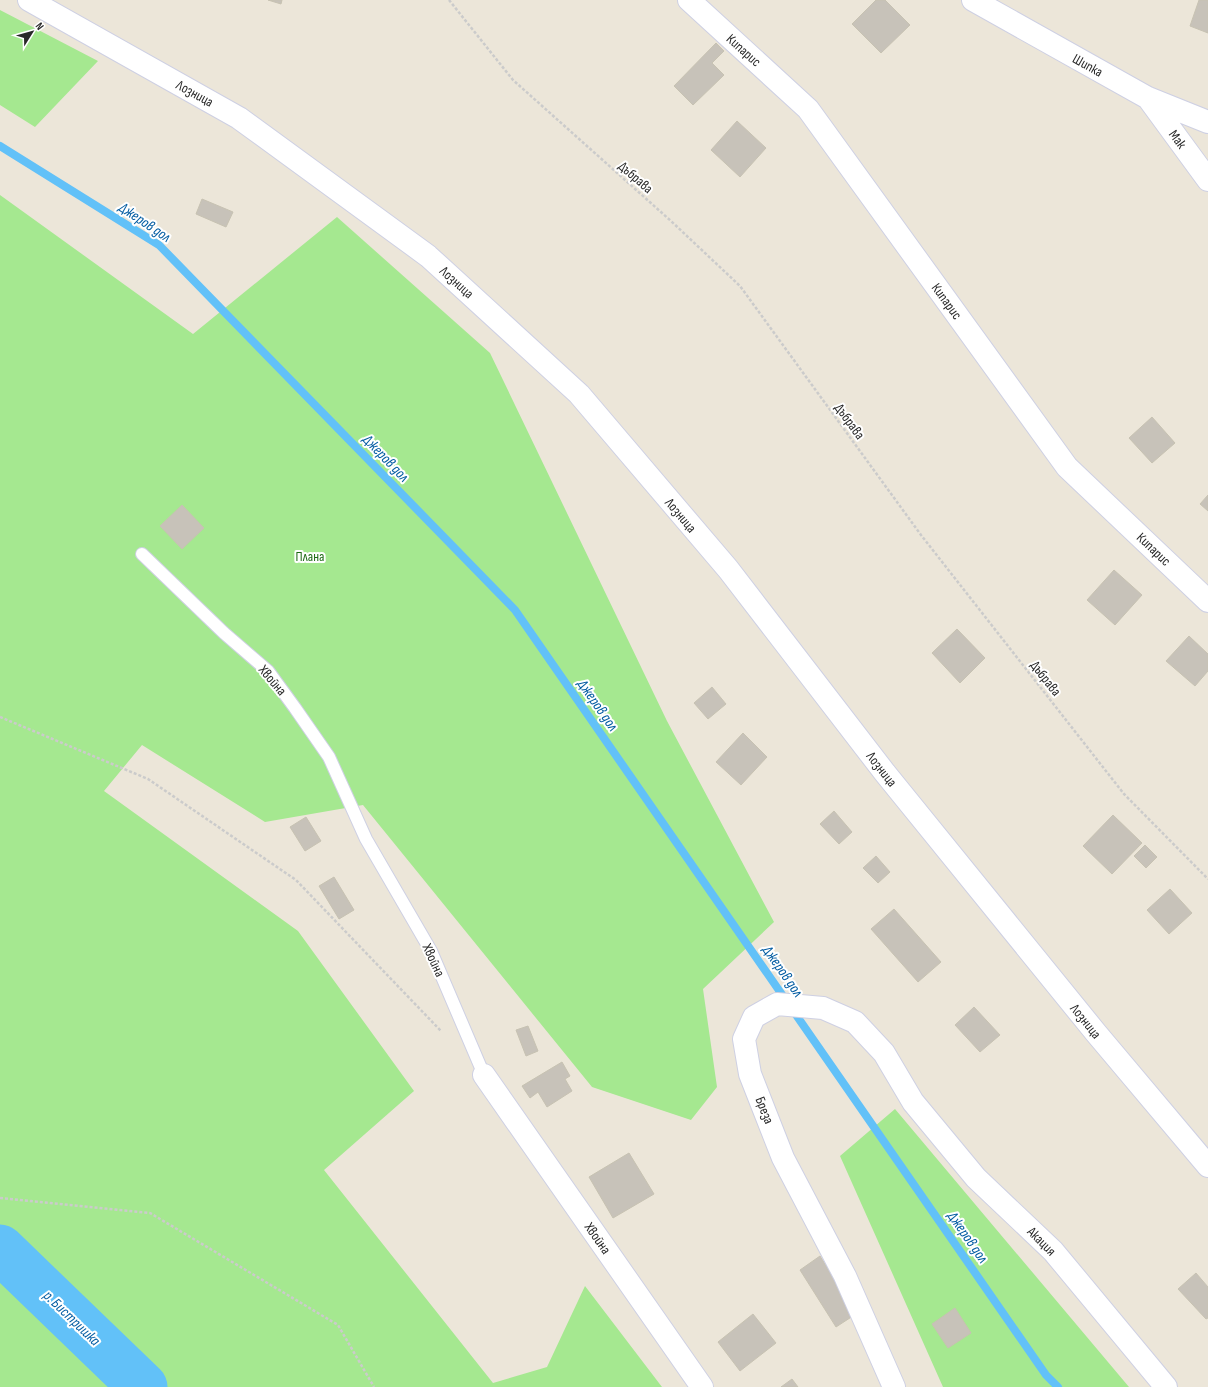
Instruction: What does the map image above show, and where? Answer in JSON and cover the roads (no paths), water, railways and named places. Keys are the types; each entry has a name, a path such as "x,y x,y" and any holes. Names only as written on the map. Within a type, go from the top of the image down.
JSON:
{"street":[{"name":"Лозница","path":"29,0 239,118 428,256 579,394 728,569 885,773 1101,1039 1208,1166"},
{"name":"Кипарис","path":"689,0 808,109 1067,467 1208,601"},
{"name":"Шипка","path":"973,0 1148,98 1208,122"},
{"name":"Мак","path":"1148,98 1208,180"},
{"name":"Бреза","path":"894,1387 845,1276 783,1158 750,1074 744,1039 754,1017 777,1004 823,1008 855,1022 884,1053 913,1102"},
{"name":"Хвойна","path":"484,1075 702,1387"},
{"name":"Акация","path":"913,1102 976,1178 1053,1251 1166,1387"}],"lane":[{"name":"Хвойна","path":"142,554 224,633 268,671 296,708 328,757 366,839 431,951 484,1075"}],"waterway":[{"name":"Джеров дол","path":"0,146 159,245 515,610 1046,1375 1058,1387"},
{"name":"р. Бистришка","path":"0,1249 143,1387"}],"park label":[{"name":"Плана","path":"310,556"}]}
